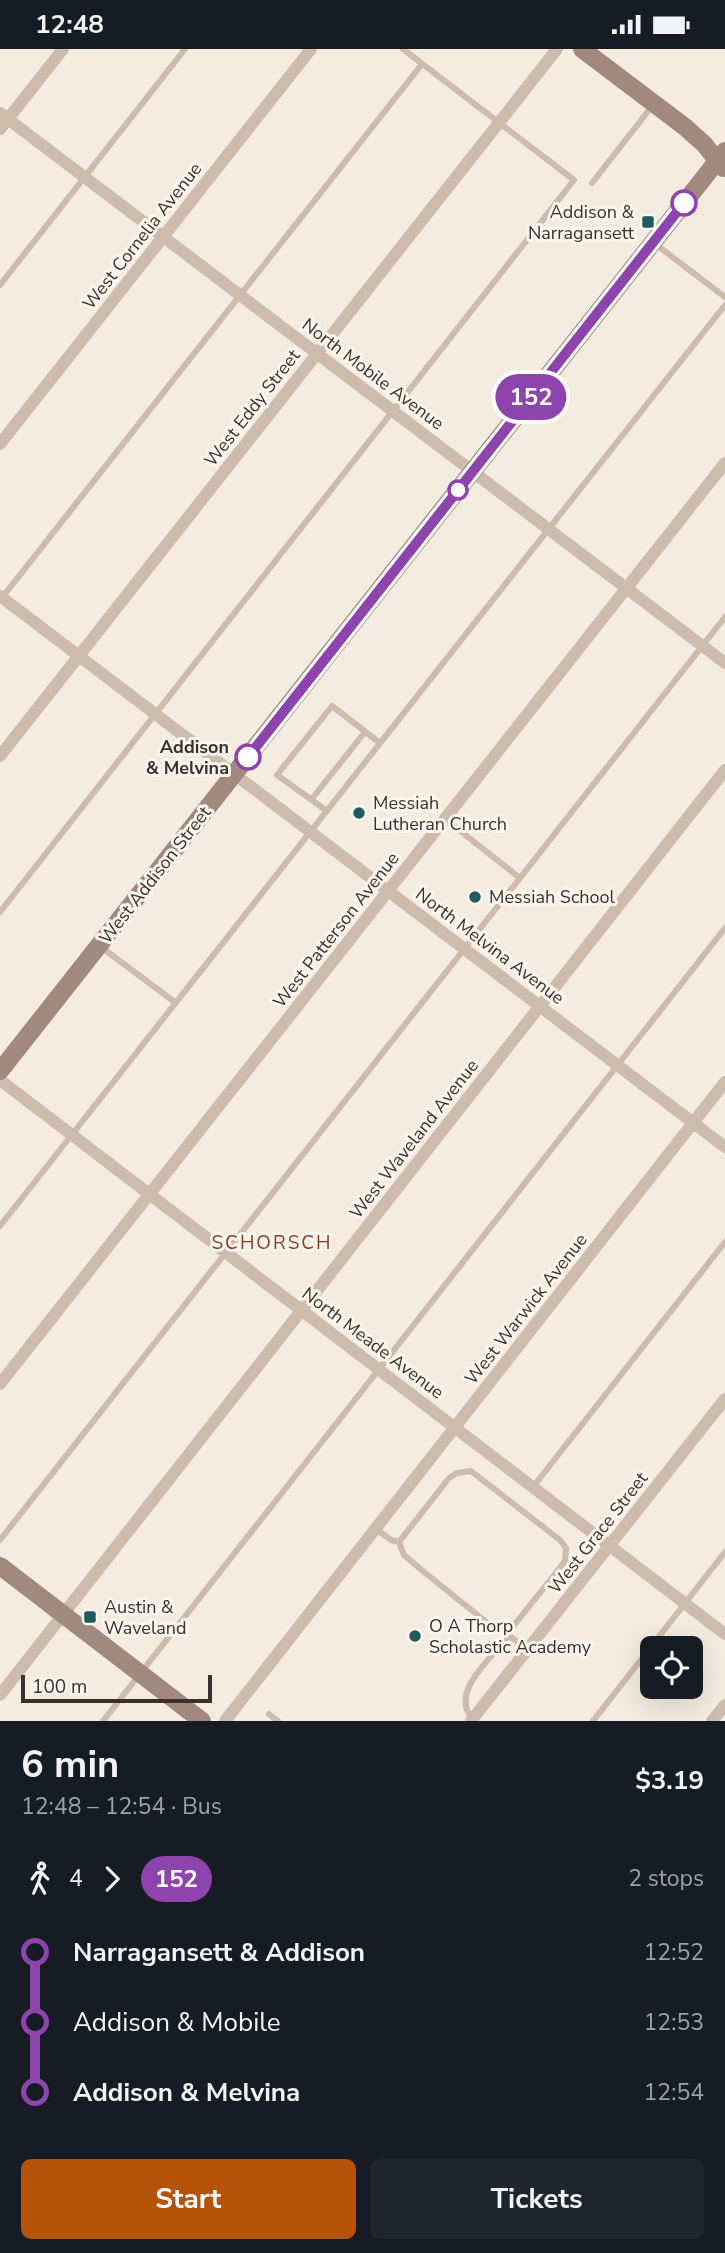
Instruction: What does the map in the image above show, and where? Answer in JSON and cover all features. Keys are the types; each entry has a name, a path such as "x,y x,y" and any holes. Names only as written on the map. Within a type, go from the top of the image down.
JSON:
{"street":[{"path":"3,120 63,49"},
{"name":"West Cornelia Avenue","path":"0,445 311,49"},
{"name":"West Eddy Street","path":"0,756 556,49"},
{"path":"582,49 722,160"},
{"name":"North Mobile Avenue","path":"3,120 84,177 725,663"},
{"name":"West Addison Street","path":"0,1071 653,242 722,160"},
{"name":"West Patterson Avenue","path":"0,1384 725,463"},
{"name":"North Melvina Avenue","path":"1,598 725,1147"},
{"name":"West Waveland Avenue","path":"0,1695 725,770"},
{"name":"North Meade Avenue","path":"0,1080 725,1634"},
{"name":"West Warwick Avenue","path":"225,1721 725,1082"},
{"name":"West Grace Street","path":"472,1720 725,1399"},
{"path":"0,1566 202,1721"},
{"path":"712,1721 725,1705"}],"lane":[{"path":"0,285 185,49"},
{"path":"0,912 574,180 403,49"},
{"path":"1,598 422,64"},
{"path":"592,183 654,104"},
{"path":"653,242 725,297"},
{"path":"0,1226 725,305"},
{"path":"0,1540 725,617"},
{"path":"327,811 278,775 331,706 380,743"},
{"path":"311,800 365,732"},
{"path":"445,819 520,878"},
{"path":"103,1721 725,928"},
{"path":"99,946 176,1003"},
{"path":"533,1487 725,1242"},
{"path":"399,1542 449,1478 471,1471 560,1539 566,1548 565,1561 471,1682 465,1697 467,1712 472,1720"},
{"path":"376,1529 391,1540 399,1542"},
{"path":"399,1542 404,1555 424,1572 490,1625 528,1650"},
{"path":"593,1721 725,1552"},
{"path":"269,1714 278,1721"}],"bus line":[{"name":"152","path":"248,757 684,203"}],"place":[{"name":"Addison & Narragansett","path":"648,222"},
{"name":"Addison & Melvina","path":"248,757"},
{"name":"Messiah Lutheran Church","path":"359,813"},
{"name":"Messiah School","path":"475,897"},
{"name":"Austin & Waveland","path":"90,1617"},
{"name":"O A Thorp Scholastic Academy","path":"415,1636"}],"district":[{"name":"SCHORSCH","path":"272,1242"}]}
